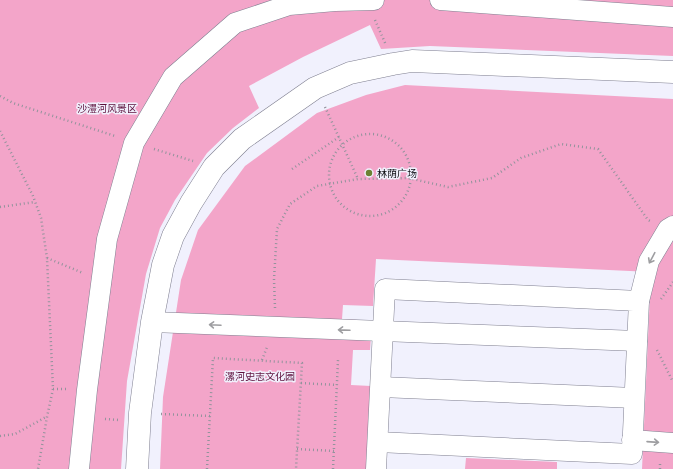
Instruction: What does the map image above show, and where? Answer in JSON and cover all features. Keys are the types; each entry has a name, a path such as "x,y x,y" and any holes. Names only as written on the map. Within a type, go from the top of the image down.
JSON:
{"street":[{"path":"79,469 84,417 107,239 134,143 173,77 235,23 289,5 335,0 374,0"},
{"path":"440,0 673,17"},
{"path":"137,469 140,417 152,322 162,265 173,236 214,167 242,139 315,88 350,73 412,61 673,72"},
{"path":"378,442 632,454 634,398 646,344 639,301 649,262 671,227"},
{"path":"376,469 385,290 639,301"},
{"path":"152,322 275,328 383,331 646,344"},
{"path":"381,387 634,398"},
{"path":"632,440 673,443"}],"path":[{"path":"365,0 380,30 393,64"},
{"path":"315,88 343,144 358,179"},
{"path":"0,96 13,103 109,134"},
{"path":"0,131 35,202 41,218 47,258 53,389 38,469"},
{"path":"373,133 386,136 397,144 405,154 410,166 411,179 408,192 400,204 388,212 374,216 360,216 347,210 337,200 330,188 328,174 331,160 343,144 349,139 360,134 373,133"},
{"path":"292,170 339,137"},
{"path":"134,143 214,167"},
{"path":"262,360 275,328 274,279 277,229 290,204 317,186 358,179 411,179 448,188 492,178 521,158 561,144 598,149 648,220 671,227"},
{"path":"0,207 35,202"},
{"path":"47,258 81,273 102,276"},
{"path":"660,300 673,282"},
{"path":"646,344 673,382"},
{"path":"207,469 213,358 302,363 296,469"},
{"path":"333,469 338,360"},
{"path":"300,383 337,385"},
{"path":"84,417 210,416"},
{"path":"0,436 15,434 47,417"},
{"path":"297,449 334,451"}],"green space":[{"name":"沙澧河风景区","path":"0,0 673,0 673,56 430,46 381,49 370,25 303,57 249,86 259,108 233,128 207,153 175,200 160,228 146,274 127,381 121,469 0,469"},
{"name":"漯河史志文化园","path":"405,85 673,99 673,469 642,469 651,272 376,259 373,306 343,305 342,319 372,321 370,350 353,350 351,385 371,386 367,469 160,469 163,397 181,280 198,230 245,166 317,113 366,95"},
{"path":"466,458 557,462 557,469 465,469"}],"place":[{"name":"林荫广场","path":"369,173"}]}
